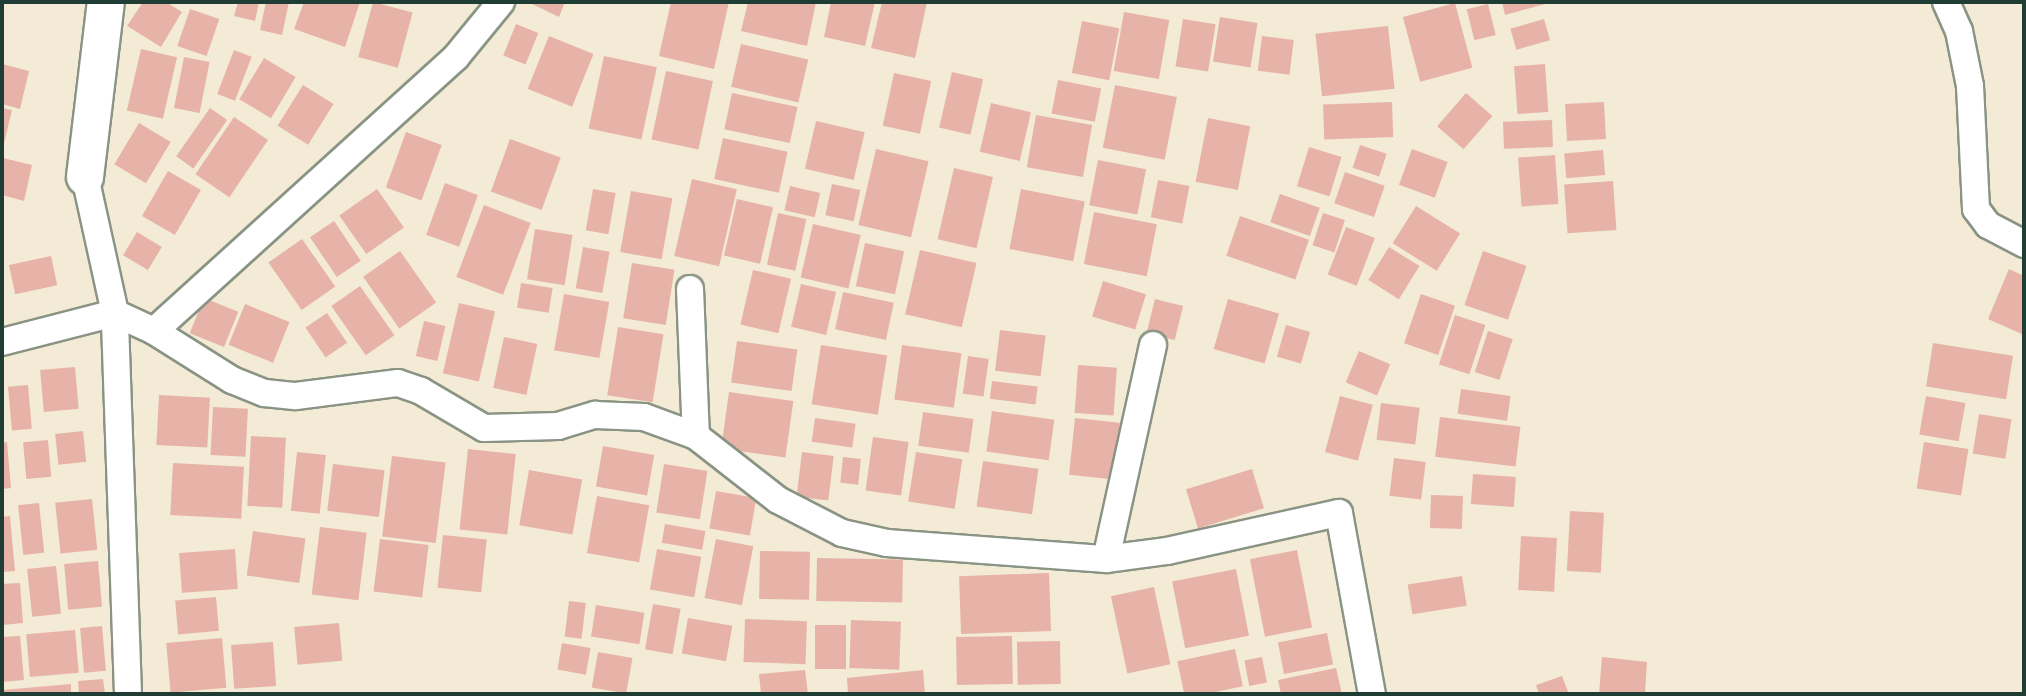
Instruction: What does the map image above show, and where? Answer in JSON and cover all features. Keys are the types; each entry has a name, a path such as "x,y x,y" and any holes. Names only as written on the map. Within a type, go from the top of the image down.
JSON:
{"street":[{"path":"106,2 88,115 85,177 115,313 128,694"},
{"path":"154,331 456,57 501,2"},
{"path":"1946,2 1959,31 1970,86 1976,209 1988,225 2024,244"},
{"path":"690,289 696,436"},
{"path":"2,342 115,313 154,331 232,380 265,393 296,396 398,383 484,428 558,426 595,415 644,417 696,436 778,500 842,533 887,543 1106,559 1167,551 1339,513 1372,694"},
{"path":"1106,559 1153,345"}],"building":[{"path":"143,2 166,2 182,12 161,47 127,26"},
{"path":"238,2 259,2 255,21 234,16"},
{"path":"266,2 289,2 282,35 260,30"},
{"path":"304,2 360,2 345,47 294,29"},
{"path":"373,2 413,13 398,68 358,57"},
{"path":"528,2 565,2 559,17"},
{"path":"671,2 729,2 714,69 659,56"},
{"path":"748,2 816,2 807,46 741,31"},
{"path":"831,2 875,2 865,46 824,37"},
{"path":"882,2 927,2 915,58 871,48"},
{"path":"1502,2 1549,2 1549,3 1505,15"},
{"path":"1455,3 1472,68 1420,82 1403,17"},
{"path":"1488,4 1496,35 1474,40 1467,9"},
{"path":"190,9 219,19 207,56 177,46"},
{"path":"1124,12 1169,20 1159,79 1114,71"},
{"path":"1220,17 1258,23 1250,67 1213,61"},
{"path":"1183,19 1216,24 1208,72 1175,66"},
{"path":"1544,19 1550,40 1516,50 1510,29"},
{"path":"1082,21 1119,28 1109,80 1072,73"},
{"path":"516,24 538,33 526,65 503,56"},
{"path":"1388,26 1395,89 1322,96 1315,34"},
{"path":"549,36 594,54 572,107 528,89"},
{"path":"1262,36 1294,40 1289,75 1258,71"},
{"path":"741,44 808,60 798,102 731,87"},
{"path":"141,49 177,57 163,119 127,110"},
{"path":"234,50 252,57 235,101 217,94"},
{"path":"604,56 657,67 641,140 589,128"},
{"path":"184,57 210,62 200,113 174,108"},
{"path":"264,58 296,77 271,118 239,99"},
{"path":"2,64 29,71 20,109 2,104"},
{"path":"1545,64 1548,112 1517,114 1514,66"},
{"path":"666,71 713,81 698,149 651,139"},
{"path":"952,72 983,79 970,135 939,128"},
{"path":"894,73 931,81 920,134 883,126"},
{"path":"1058,80 1101,88 1095,122 1052,113"},
{"path":"303,85 334,104 308,145 278,126"},
{"path":"1115,85 1177,97 1165,160 1103,148"},
{"path":"732,93 798,107 790,143 724,129"},
{"path":"1466,93 1492,116 1464,149 1437,126"},
{"path":"1392,102 1393,137 1324,139 1323,104"},
{"path":"1604,102 1606,139 1567,141 1565,104"},
{"path":"991,103 1031,112 1020,161 980,152"},
{"path":"2,108 12,110 3,148 2,148"},
{"path":"210,108 227,120 193,168 176,156"},
{"path":"1036,115 1092,125 1083,177 1027,167"},
{"path":"234,117 268,140 229,197 195,174"},
{"path":"1208,118 1250,126 1238,190 1196,182"},
{"path":"1552,120 1553,147 1504,149 1503,122"},
{"path":"816,121 865,132 854,180 805,169"},
{"path":"139,123 171,142 146,183 114,164"},
{"path":"406,132 442,145 422,200 386,187"},
{"path":"723,138 788,152 779,193 714,179"},
{"path":"510,139 561,157 542,210 491,192"},
{"path":"1360,145 1387,154 1379,176 1353,168"},
{"path":"1309,147 1342,157 1330,196 1297,186"},
{"path":"876,149 929,161 911,237 858,225"},
{"path":"1412,149 1448,162 1435,198 1399,185"},
{"path":"1603,150 1605,175 1566,178 1564,153"},
{"path":"1555,155 1558,204 1522,206 1518,158"},
{"path":"3,158 32,165 24,201 2,195"},
{"path":"1098,160 1146,169 1137,215 1089,205"},
{"path":"954,168 993,177 977,248 938,239"},
{"path":"168,171 201,190 175,235 142,216"},
{"path":"1345,172 1385,186 1374,217 1334,203"},
{"path":"692,179 737,189 719,266 674,256"},
{"path":"1158,180 1189,186 1182,223 1151,217"},
{"path":"1613,181 1616,230 1568,233 1564,184"},
{"path":"445,183 478,195 459,247 426,235"},
{"path":"832,184 860,190 854,221 825,215"},
{"path":"790,186 820,193 815,217 784,210"},
{"path":"377,189 404,228 366,254 339,215"},
{"path":"593,189 616,193 608,234 586,230"},
{"path":"1021,189 1085,201 1073,261 1009,249"},
{"path":"631,191 672,198 662,259 620,252"},
{"path":"1280,194 1320,208 1310,236 1270,222"},
{"path":"737,199 773,207 760,264 724,256"},
{"path":"484,205 531,223 503,295 456,277"},
{"path":"1416,206 1460,234 1437,271 1393,243"},
{"path":"1094,212 1157,224 1147,276 1084,264"},
{"path":"778,213 806,219 795,271 767,265"},
{"path":"1323,213 1345,220 1334,252 1312,245"},
{"path":"1240,216 1309,240 1295,279 1226,256"},
{"path":"334,221 361,261 337,277 310,237"},
{"path":"813,224 861,235 848,289 801,278"},
{"path":"1346,227 1375,238 1357,286 1328,275"},
{"path":"535,229 573,235 565,285 527,279"},
{"path":"137,232 162,247 148,270 123,255"},
{"path":"302,239 335,287 302,310 268,263"},
{"path":"865,243 904,251 895,294 856,286"},
{"path":"583,247 610,252 602,293 576,288"},
{"path":"1389,247 1420,266 1399,299 1368,280"},
{"path":"920,250 977,263 962,327 905,314"},
{"path":"400,251 436,303 399,328 363,277"},
{"path":"1483,251 1526,266 1508,320 1464,305"},
{"path":"51,256 57,285 15,294 9,265"},
{"path":"632,263 674,270 666,325 623,318"},
{"path":"2009,269 2024,276 2024,335 1988,319"},
{"path":"753,270 791,279 778,333 740,325"},
{"path":"1103,281 1146,294 1135,330 1092,316"},
{"path":"521,283 553,288 549,313 517,308"},
{"path":"801,284 836,292 826,335 791,327"},
{"path":"360,286 394,335 366,355 331,306"},
{"path":"843,292 894,303 886,340 835,329"},
{"path":"564,294 609,302 599,358 554,350"},
{"path":"1421,294 1455,306 1438,355 1404,343"},
{"path":"204,298 238,312 224,347 190,333"},
{"path":"1155,299 1183,306 1175,340 1147,333"},
{"path":"1228,299 1279,314 1265,364 1214,349"},
{"path":"459,303 495,311 479,381 443,373"},
{"path":"245,304 290,322 273,363 229,345"},
{"path":"327,313 347,343 326,357 305,328"},
{"path":"1455,315 1485,325 1469,374 1439,364"},
{"path":"424,321 445,326 437,361 416,356"},
{"path":"1286,325 1310,332 1301,364 1277,357"},
{"path":"618,327 663,334 653,402 607,395"},
{"path":"1000,330 1046,336 1041,376 995,371"},
{"path":"1488,331 1513,339 1499,380 1475,372"},
{"path":"504,337 537,344 526,395 493,388"},
{"path":"737,341 797,349 792,391 731,383"},
{"path":"1933,343 2013,356 2006,399 1926,386"},
{"path":"821,345 887,355 878,415 812,404"},
{"path":"902,345 961,353 954,408 894,399"},
{"path":"1359,351 1390,364 1377,396 1346,382"},
{"path":"968,356 989,359 984,397 963,394"},
{"path":"1078,365 1117,368 1114,416 1075,413"},
{"path":"75,367 79,409 44,412 40,370"},
{"path":"992,381 1038,387 1035,404 990,399"},
{"path":"28,385 32,429 12,431 8,387"},
{"path":"1461,389 1511,396 1507,421 1458,414"},
{"path":"729,392 793,401 785,457 721,448"},
{"path":"159,395 210,398 207,448 156,445"},
{"path":"1340,396 1373,405 1358,461 1325,452"},
{"path":"1926,396 1965,403 1959,441 1919,434"},
{"path":"1381,403 1420,408 1415,444 1376,440"},
{"path":"213,407 248,409 245,457 210,455"},
{"path":"992,411 1054,420 1049,460 986,452"},
{"path":"923,412 974,419 969,453 918,446"},
{"path":"1979,414 2012,419 2005,459 1973,454"},
{"path":"1440,417 1520,427 1516,467 1435,457"},
{"path":"815,418 856,424 852,447 812,442"},
{"path":"1075,418 1120,423 1114,479 1069,475"},
{"path":"83,431 86,462 58,465 55,434"},
{"path":"251,436 286,438 282,508 247,506"},
{"path":"873,437 909,442 901,495 865,490"},
{"path":"48,440 51,477 26,479 23,442"},
{"path":"7,442 11,488 2,489 2,443"},
{"path":"1924,442 1968,449 1961,495 1917,488"},
{"path":"603,446 654,455 647,495 596,486"},
{"path":"468,449 516,454 507,535 460,530"},
{"path":"297,452 326,455 320,514 291,511"},
{"path":"802,452 834,456 828,501 797,497"},
{"path":"916,452 962,459 955,509 908,501"},
{"path":"392,456 446,463 436,543 382,536"},
{"path":"843,457 861,459 858,485 840,483"},
{"path":"1394,458 1426,462 1421,500 1389,496"},
{"path":"983,461 1038,469 1032,514 977,507"},
{"path":"173,463 244,467 241,519 170,515"},
{"path":"333,464 385,470 379,517 327,511"},
{"path":"664,464 707,471 700,519 656,512"},
{"path":"1252,469 1264,508 1198,528 1186,489"},
{"path":"529,470 582,479 572,535 519,525"},
{"path":"1473,474 1516,477 1514,507 1471,504"},
{"path":"716,491 756,498 750,536 709,528"},
{"path":"1431,495 1463,496 1462,529 1430,528"},
{"path":"597,496 649,505 639,562 587,553"},
{"path":"92,499 97,550 61,554 55,503"},
{"path":"39,503 44,553 23,555 18,505"},
{"path":"1570,511 1604,513 1601,573 1567,571"},
{"path":"10,516 15,571 2,572 2,517"},
{"path":"665,524 705,531 702,550 662,543"},
{"path":"320,527 367,533 358,600 312,594"},
{"path":"253,531 305,538 299,583 247,576"},
{"path":"443,535 487,540 481,592 437,588"},
{"path":"1521,536 1557,538 1554,592 1518,590"},
{"path":"380,539 429,545 422,598 374,592"},
{"path":"716,539 753,546 742,605 705,598"},
{"path":"235,549 238,589 182,593 179,553"},
{"path":"657,549 701,557 694,597 650,589"},
{"path":"1297,550 1312,628 1265,637 1250,559"},
{"path":"760,551 810,552 809,600 759,599"},
{"path":"817,558 903,560 902,602 816,601"},
{"path":"98,561 102,607 68,610 64,564"},
{"path":"56,566 61,614 32,617 27,569"},
{"path":"1236,569 1249,636 1185,648 1172,581"},
{"path":"1049,573 1051,631 961,634 959,576"},
{"path":"1462,576 1467,606 1412,614 1408,585"},
{"path":"20,583 23,623 2,625 2,584"},
{"path":"1154,587 1170,664 1127,673 1111,596"},
{"path":"216,597 219,631 178,634 175,601"},
{"path":"569,601 586,603 581,639 565,637"},
{"path":"653,604 681,609 673,654 645,649"},
{"path":"596,605 644,613 639,644 591,637"},
{"path":"688,618 732,626 726,661 682,653"},
{"path":"745,619 807,621 805,664 743,662"},
{"path":"851,620 901,622 899,670 849,668"},
{"path":"339,623 342,661 297,665 294,627"},
{"path":"815,625 846,625 846,669 815,669"},
{"path":"102,626 106,671 84,673 80,628"},
{"path":"75,630 79,673 30,677 26,634"},
{"path":"1327,633 1333,664 1284,674 1278,643"},
{"path":"20,636 24,680 2,682 2,637"},
{"path":"1012,636 1013,684 957,685 956,637"},
{"path":"222,638 226,688 171,693 166,643"},
{"path":"1060,641 1061,684 1018,685 1017,642"},
{"path":"273,642 276,686 234,689 231,645"},
{"path":"562,643 591,648 586,675 557,670"},
{"path":"1235,649 1243,686 1206,694 1184,694 1177,661"},
{"path":"598,652 632,658 626,694 592,687"},
{"path":"1262,657 1267,683 1249,686 1244,660"},
{"path":"1602,657 1647,662 1645,694 1599,694"},
{"path":"1336,668 1342,694 1281,694 1278,680"},
{"path":"805,670 808,694 761,694 759,674"},
{"path":"923,670 925,694 848,694 847,678"},
{"path":"1562,676 1569,694 1539,694 1536,685"},
{"path":"103,679 105,694 79,694 78,681"},
{"path":"71,684 71,694 2,694 2,690"}]}
